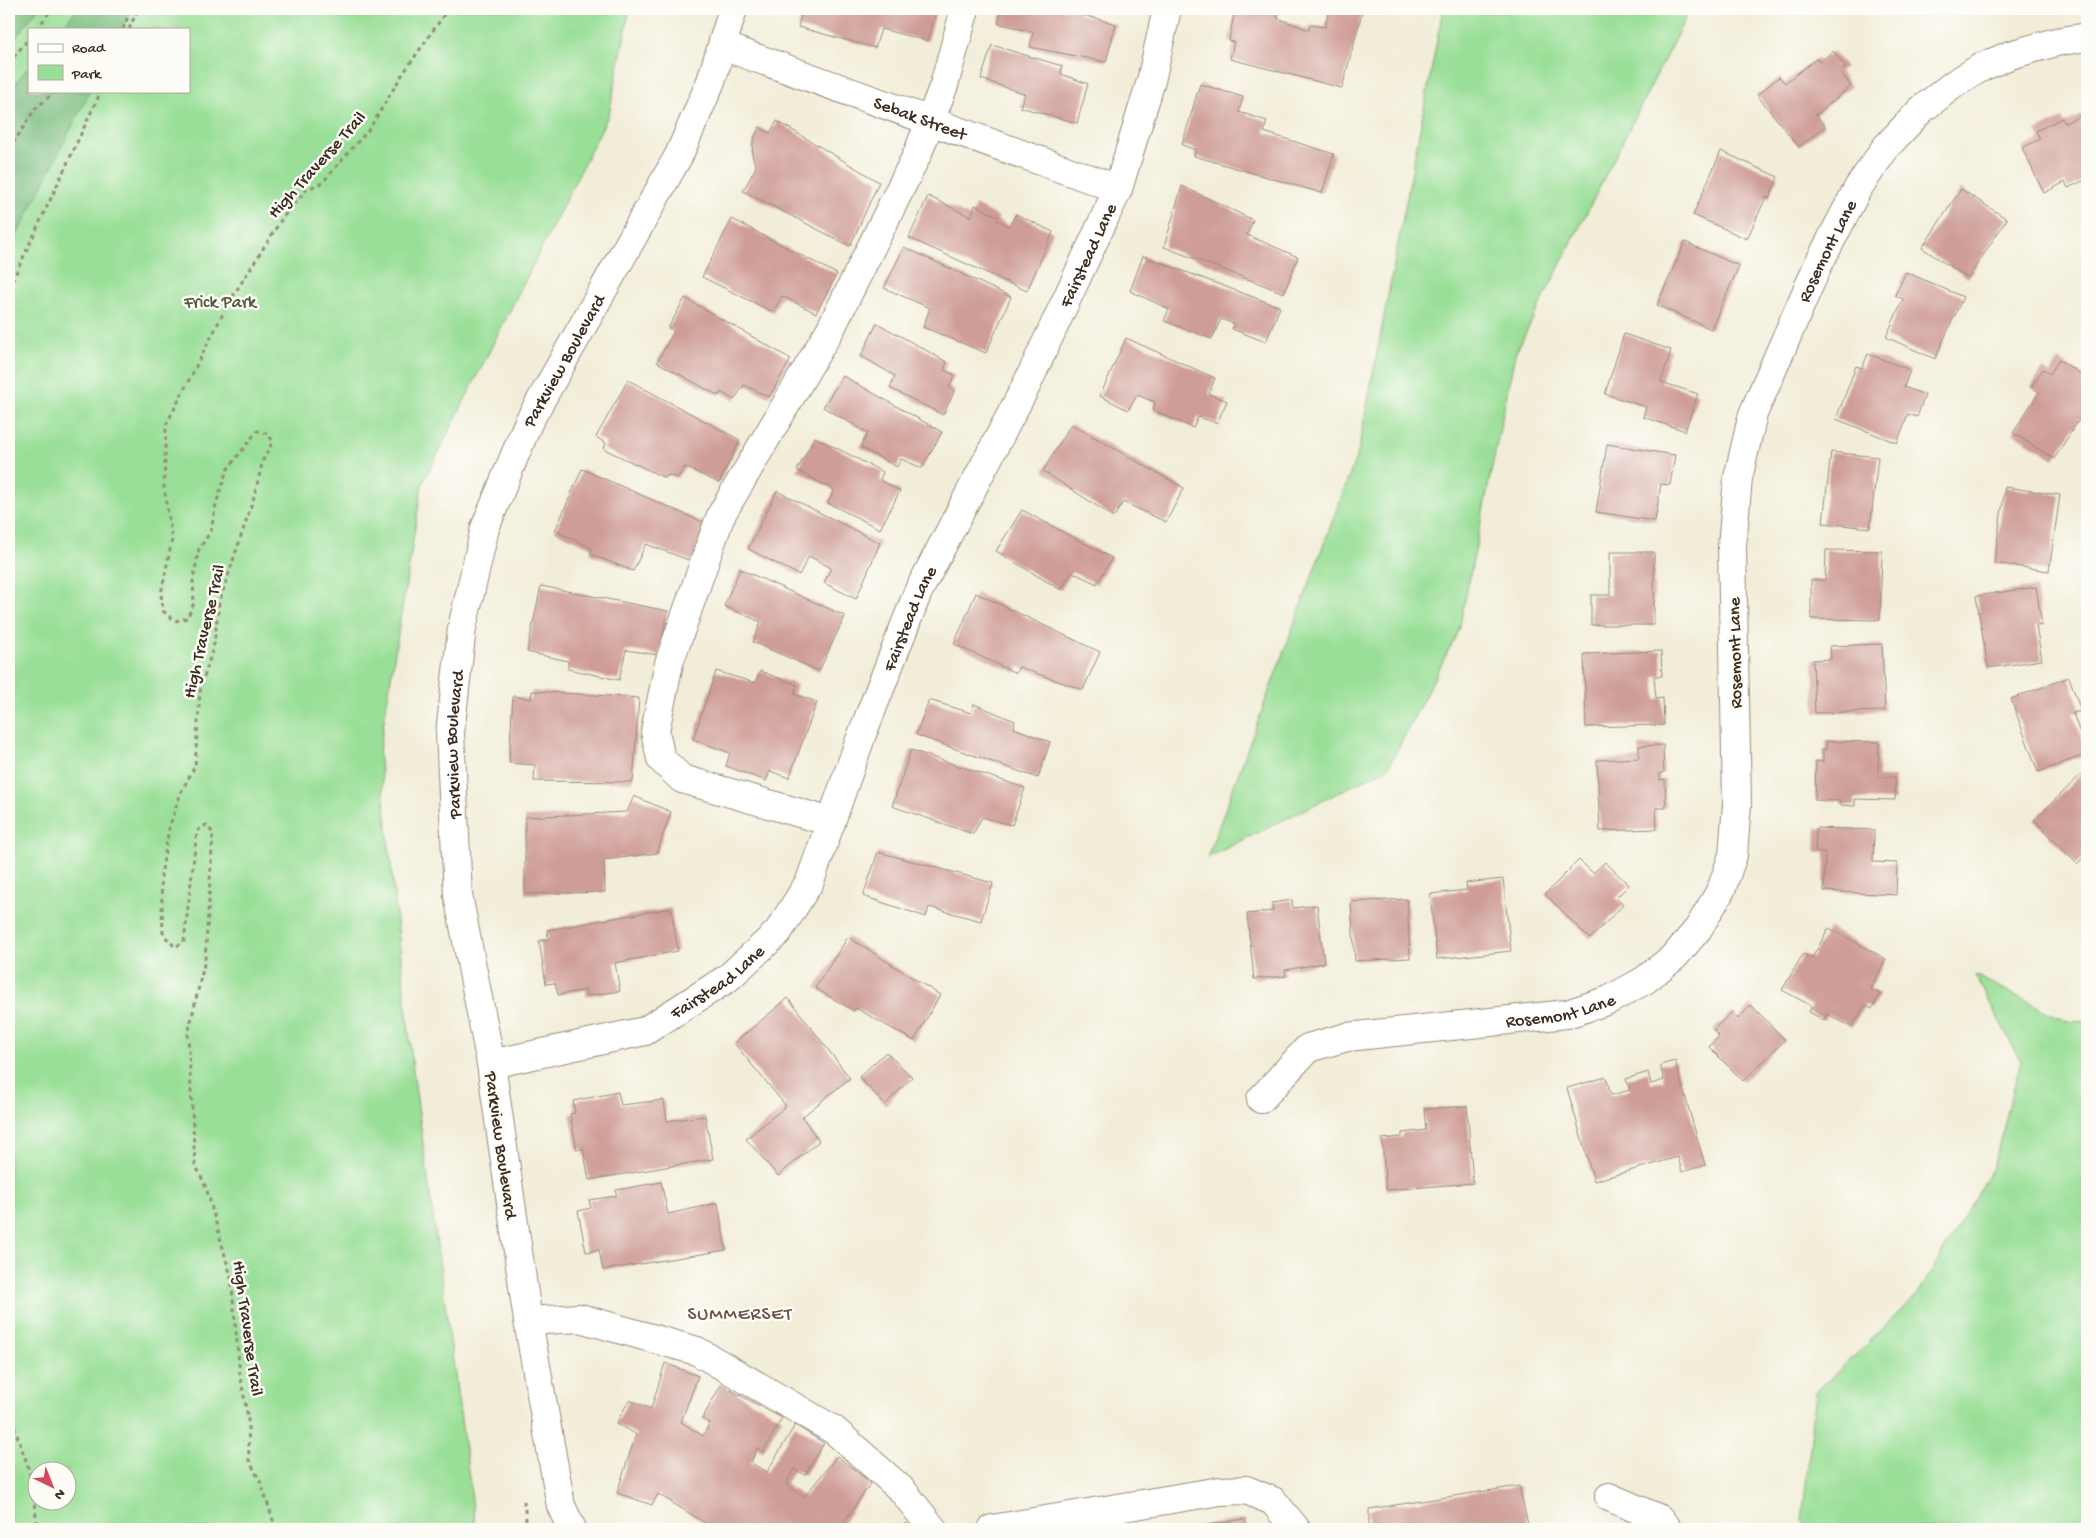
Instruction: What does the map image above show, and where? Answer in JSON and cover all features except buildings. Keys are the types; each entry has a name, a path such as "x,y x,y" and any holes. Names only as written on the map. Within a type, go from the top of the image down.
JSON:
{"street":[{"name":"Parkview Boulevard","path":"572,1529 561,1506 528,1321 491,1064 458,895 450,733 462,628 483,537 528,423 679,156 711,81 733,9"},
{"path":"831,822 682,779 661,760 656,731 669,663 721,515 831,328 917,155 944,85 965,9"},
{"name":"Fairstead Lane","path":"491,1064 645,1031 728,978 778,932 810,881 861,737 918,592 1026,386 1118,189 1151,81 1167,9"},
{"name":"Rosemont Lane","path":"1261,1099 1308,1048 1347,1037 1566,1014 1609,1000 1645,980 1675,956 1698,929 1721,890 1733,855 1737,804 1732,547 1738,478 1753,414 1818,264 1858,188 1886,147 1921,110 1954,84 1982,67 2010,55 2056,42 2087,37"},
{"name":"Sebak Street","path":"723,46 1118,189"},
{"path":"528,1321 580,1318 697,1351 834,1430 902,1490 933,1529"},
{"path":"992,1529 1220,1491 1246,1490 1273,1501 1296,1529"},
{"path":"1609,1497 1660,1519 1667,1529"}],"path":[{"path":"37,28 52,9"},
{"path":"123,28 131,9"},
{"path":"129,28 138,9"},
{"name":"High Traverse Trail","path":"276,1529 261,1484 249,1460 248,1418 240,1376 231,1277 206,1187 196,1164 188,1034 204,960 212,833 206,826 196,831 184,942 174,947 163,934 162,876 169,828 180,792 195,766 200,691 214,644 219,603 254,497 262,460 273,440 266,433 257,430 227,470 216,504 211,531 199,549 193,580 194,604 187,618 175,621 163,611 161,594 172,540 164,487 166,425 228,304 283,217 308,189 322,182 370,128 400,78 448,9"},
{"path":"9,62 28,39"},
{"path":"9,150 35,109 55,92"},
{"path":"9,288 101,92"},
{"path":"9,1412 29,1469 38,1529"},
{"path":"524,1501 527,1529"}],"green space":[{"name":"Frick Park","path":"9,9 630,9 609,114 422,485 379,752 413,1070 476,1529 9,1529"},
{"path":"9,9 38,9 9,46"},
{"path":"77,9 131,9 122,28 61,28"},
{"path":"1443,9 1690,9 1515,354 1459,630 1388,768 1207,858 1358,452"},
{"path":"28,68 28,92 89,92 9,251 9,91"},
{"path":"1975,975 2068,1022 2087,1021 2087,1529 1808,1529 1802,1520 1816,1392 1918,1294 1993,1167 2021,1061"}],"district":[{"name":"SUMMERSET","path":"740,1312"}]}
